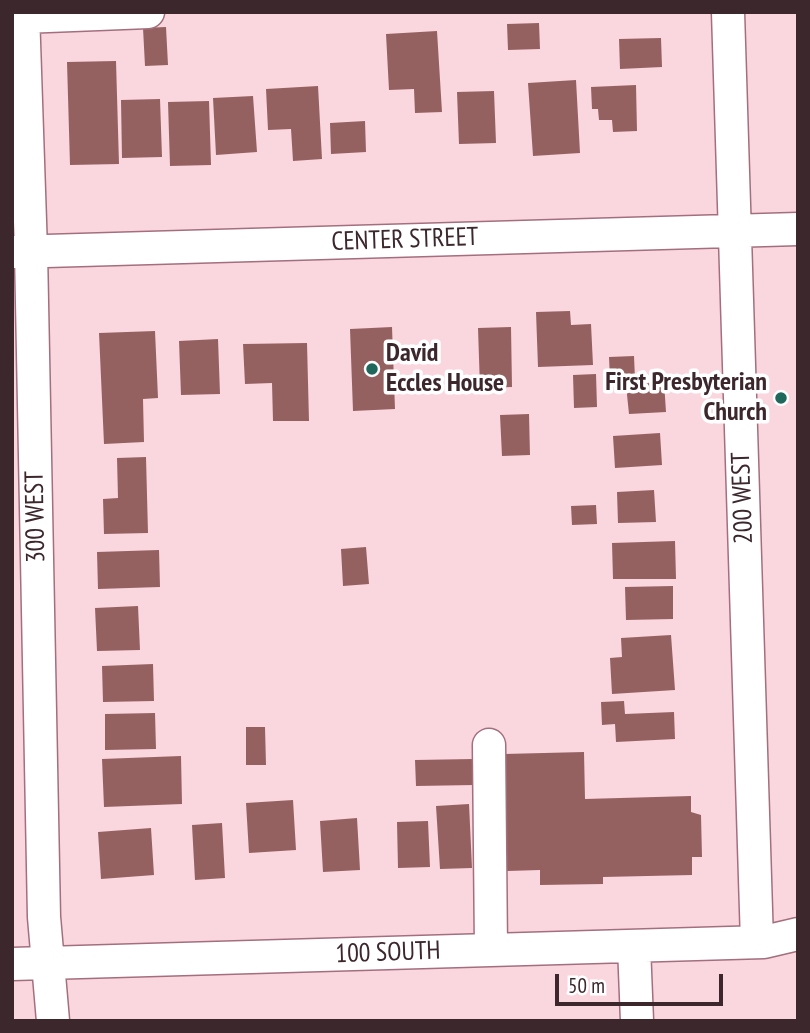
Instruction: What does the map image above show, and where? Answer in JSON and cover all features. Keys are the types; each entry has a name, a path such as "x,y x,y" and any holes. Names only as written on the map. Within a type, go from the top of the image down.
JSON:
{"street":[{"path":"23,14 148,12"},
{"name":"200 WEST","path":"728,12 760,942"},
{"name":"300 WEST","path":"23,14 22,251 47,963 53,1021"},
{"name":"CENTER STREET","path":"22,251 798,229"},
{"path":"489,745 491,950"},
{"name":"100 SOUTH","path":"12,964 760,942 798,934"},
{"name":"100 SOUTH","path":"760,942 798,949"},
{"path":"634,946 637,1021"}],"building":[{"path":"539,23 540,49 508,50 507,24"},
{"path":"166,27 168,65 145,66 143,28"},
{"path":"437,31 442,112 415,113 414,89 389,90 386,34"},
{"path":"661,38 662,67 620,69 619,39"},
{"path":"116,61 119,164 70,165 67,62"},
{"path":"576,80 580,153 533,156 528,83"},
{"path":"636,85 637,131 613,132 612,120 599,120 598,109 592,109 591,87"},
{"path":"318,86 322,159 293,161 291,129 268,130 266,89"},
{"path":"494,91 496,143 459,144 457,92"},
{"path":"253,96 257,152 216,155 213,98"},
{"path":"160,99 162,157 122,158 121,100"},
{"path":"209,101 211,165 170,166 168,102"},
{"path":"365,121 366,152 331,154 330,123"},
{"path":"570,311 571,325 591,324 593,365 538,367 536,312"},
{"name":"David Eccles House","path":"392,327 395,409 353,411 350,329"},
{"path":"511,327 512,387 480,388 478,328"},
{"path":"155,331 158,398 143,399 144,442 104,444 99,333"},
{"path":"218,339 220,394 181,395 179,341"},
{"path":"307,343 309,421 273,421 272,383 245,384 243,344"},
{"path":"634,356 635,379 610,380 609,357"},
{"path":"596,374 597,407 574,408 573,375"},
{"path":"664,382 666,412 629,414 626,385"},
{"path":"529,414 530,455 502,456 500,415"},
{"path":"660,433 662,465 615,468 613,436"},
{"path":"146,457 148,533 104,534 103,499 118,498 117,458"},
{"path":"654,490 656,522 618,523 617,492"},
{"path":"596,505 597,524 572,525 571,506"},
{"path":"675,541 676,579 613,579 612,543"},
{"path":"366,547 369,584 343,586 341,549"},
{"path":"159,550 160,587 98,589 97,552"},
{"path":"673,586 673,619 626,620 625,587"},
{"path":"138,606 140,650 97,651 95,608"},
{"path":"671,635 675,690 612,694 610,658 622,657 621,638"},
{"path":"153,664 154,701 103,702 102,666"},
{"path":"624,701 625,714 674,712 675,739 616,742 615,724 602,725 601,702"},
{"path":"155,713 156,749 105,750 105,714"},
{"path":"246,727 265,727 266,765 246,765"},
{"path":"584,752 585,799 691,796 691,812 701,815 702,857 692,857 692,875 603,877 603,884 540,885 540,870 507,871 504,754"},
{"path":"181,756 182,804 104,807 102,759"},
{"path":"473,759 474,785 416,786 415,760"},
{"path":"293,800 296,850 249,853 246,803"},
{"path":"469,804 472,868 440,869 436,806"},
{"path":"357,818 360,870 323,872 320,821"},
{"path":"428,821 430,867 398,868 397,822"},
{"path":"222,823 225,878 195,880 192,825"},
{"path":"151,828 154,875 101,879 98,832"}],"place":[{"name":"David Eccles House","path":"372,369"},
{"name":"First Presbyterian Church","path":"781,398"}]}
